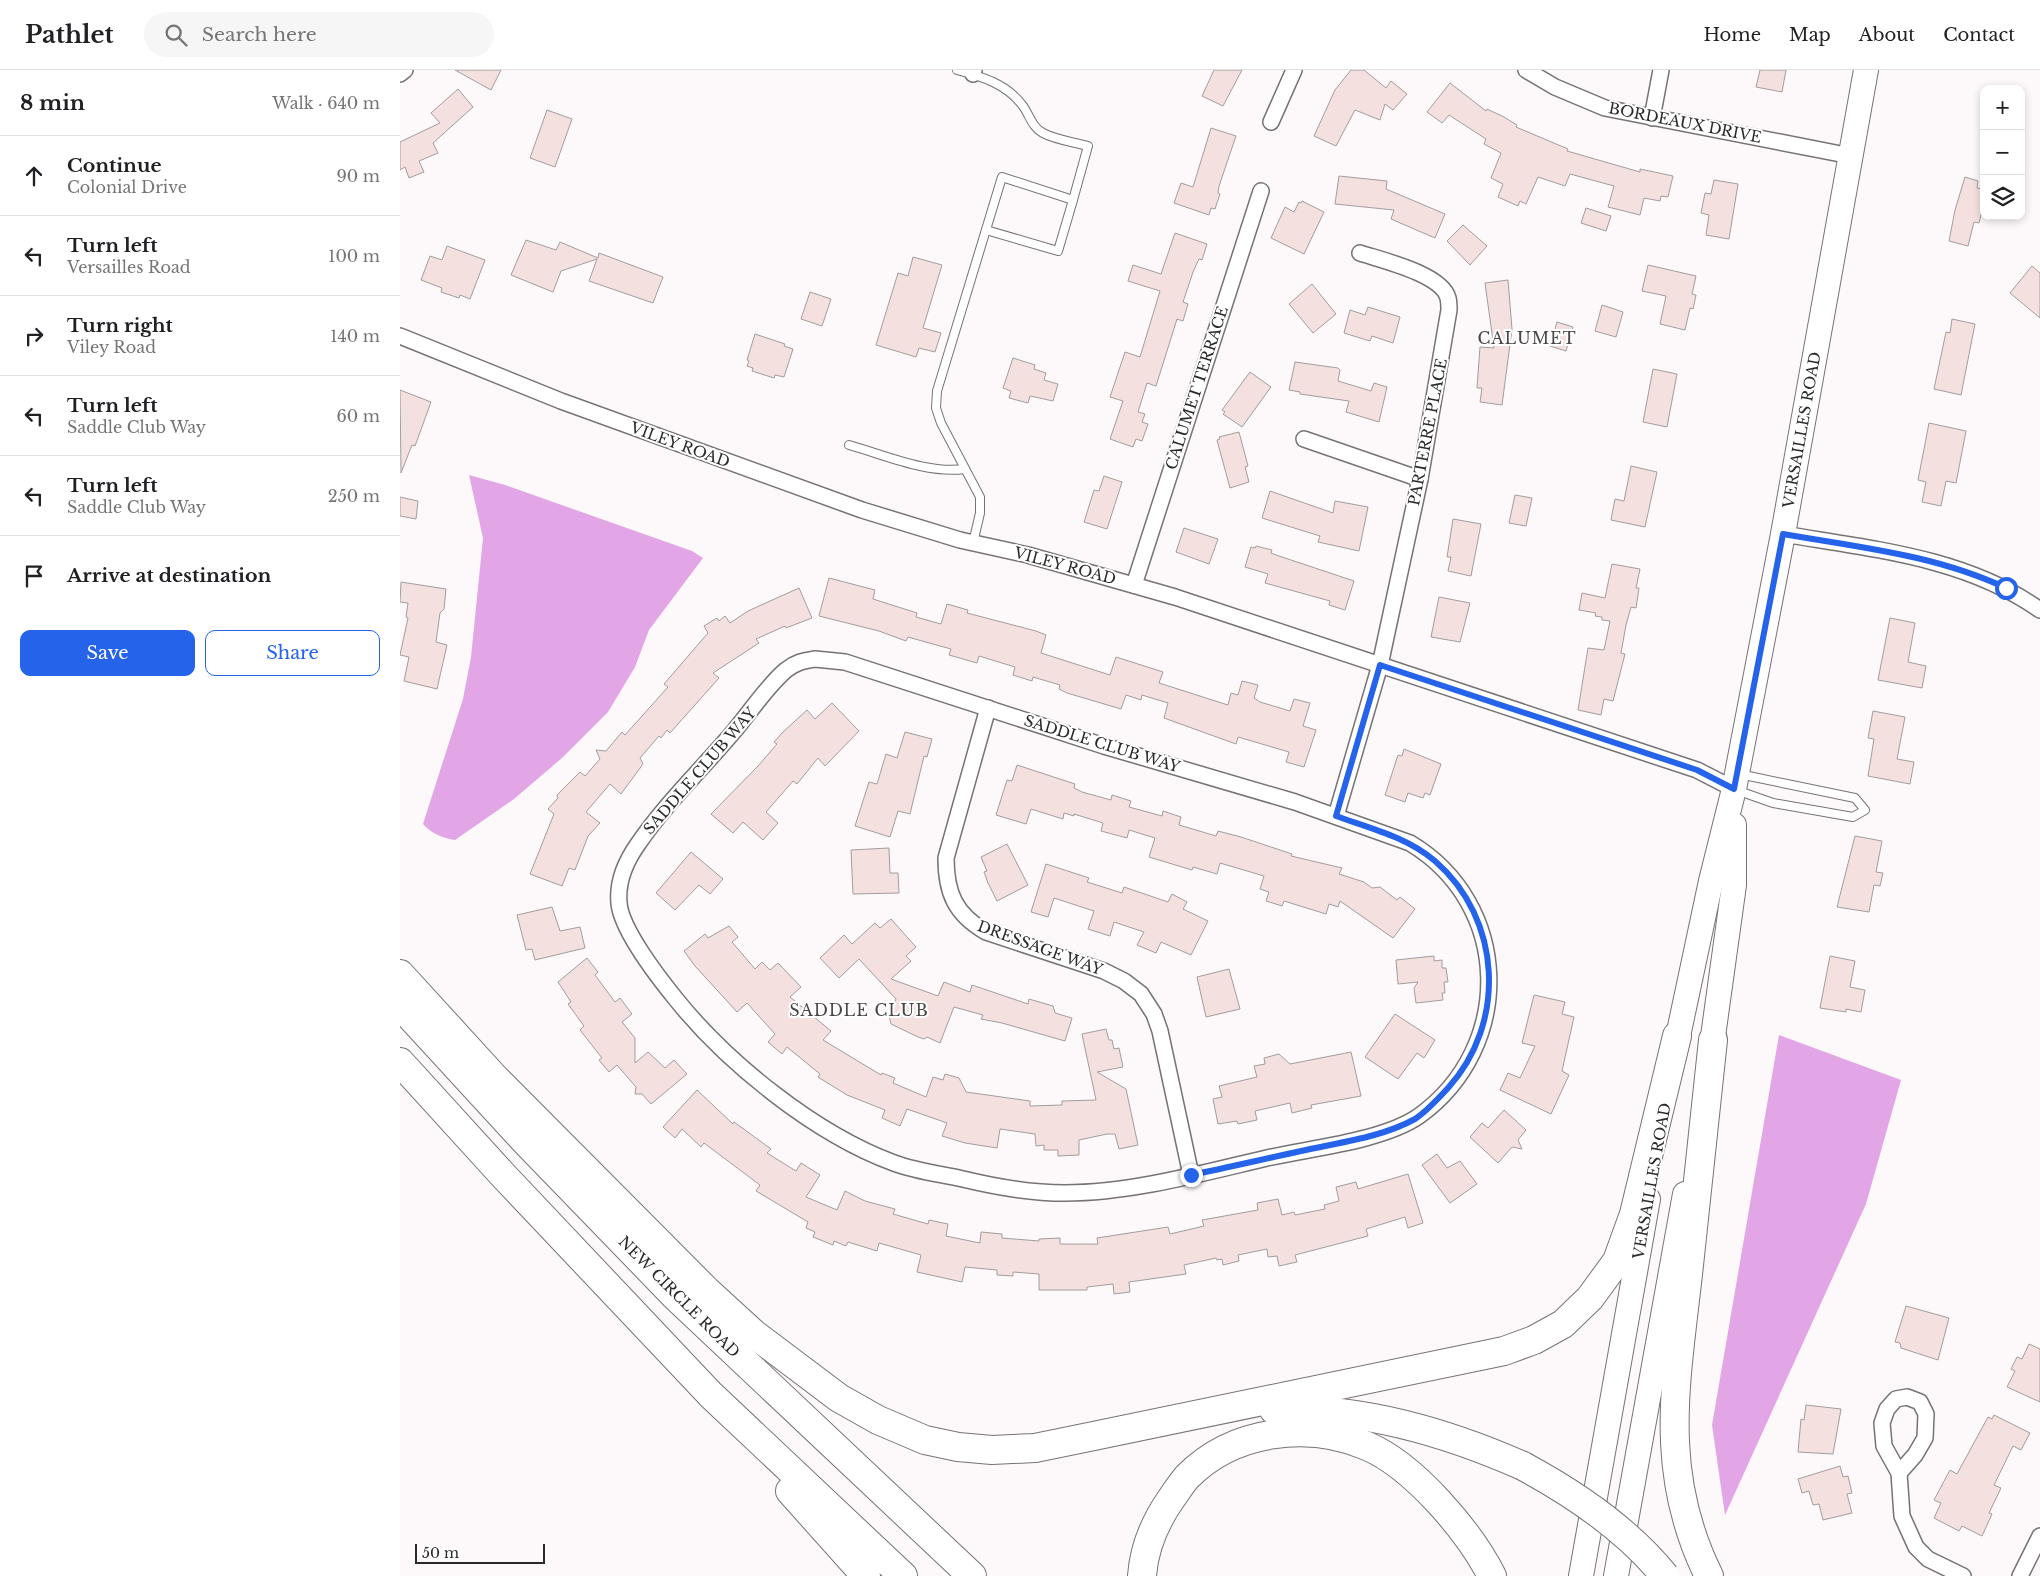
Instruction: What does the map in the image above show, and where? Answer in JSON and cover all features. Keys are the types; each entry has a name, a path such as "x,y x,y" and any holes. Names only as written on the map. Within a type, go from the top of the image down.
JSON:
{"highway":[{"path":"400,974 494,1077 706,1290 754,1334 839,1398 878,1420 925,1440 958,1447 992,1450 1035,1448 1504,1351 1534,1340 1563,1324 1590,1298 1617,1261 1634,1214 1677,1036"},
{"name":"NEW CIRCLE ROAD","path":"400,1005 524,1140 675,1296 972,1576"},
{"path":"1709,1576 1699,1555 1685,1515 1676,1479 1674,1404 1713,1040"},
{"path":"400,1062 502,1174 712,1395 903,1576"},
{"path":"712,1395 775,1475 866,1576"},
{"path":"1205,1413 1284,1410 1321,1411 1356,1416 1443,1436 1489,1451 1523,1466 1554,1483 1610,1522 1665,1576"},
{"path":"1142,1576 1149,1540 1158,1517 1186,1478 1207,1461 1229,1448 1260,1437 1286,1431 1313,1432 1341,1437 1368,1447 1397,1465 1421,1484 1470,1539 1492,1576"}],"main road":[{"name":"VERSAILLES ROAD","path":"1581,1576 1677,1036 1735,781 1783,534 1866,70"},
{"name":"VERSAILLES ROAD","path":"1616,1576 1713,1040 1734,886 1735,781"}],"street":[{"path":"400,74 405,70"},
{"path":"1270,122 1294,70"},
{"name":"BORDEAUX DRIVE","path":"1526,70 1555,87 1605,108 1851,156"},
{"path":"1652,118 1661,70"},
{"name":"CALUMET TERRACE","path":"1134,585 1261,191"},
{"name":"PARTERRE PLACE","path":"1360,253 1402,265 1425,276 1444,291 1448,298 1449,310 1442,360 1420,479 1380,665"},
{"name":"VILEY ROAD","path":"400,336 552,397 693,450 914,527 1028,555 1175,597 1735,781"},
{"path":"1304,439 1420,479"},
{"path":"1783,534 1899,554 1960,570 2006,588 2040,610"},
{"name":"SADDLE CLUB WAY","path":"815,659 845,662 988,708 1104,746 1336,816 1410,843 1421,850 1448,874 1467,901 1488,951 1490,977 1488,1009 1480,1036 1468,1062 1453,1082 1435,1102 1416,1118 1370,1136 1146,1184 1064,1193 999,1187 895,1163 836,1136 738,1064 696,1024 664,986 634,941 619,904 625,862 653,821 732,733 782,673 798,661 815,659"},
{"path":"1336,816 1380,665"},
{"name":"DRESSAGE WAY","path":"988,708 946,858 946,880 950,891 958,908 970,923 986,932 1104,971 1124,981 1141,994 1154,1014 1160,1031 1191,1175"},
{"path":"1899,1473 1915,1455 1925,1438 1926,1414 1920,1402 1907,1396 1896,1399 1887,1408 1882,1423 1884,1446 1899,1473 1902,1516 1916,1546 1928,1559 1963,1576"},
{"path":"2020,1576 2040,1536"}],"lane":[{"path":"957,70 974,72 1012,93 1024,108 1032,124 1044,133 1088,146 1058,251 986,230"},
{"path":"973,543 980,513 980,497 940,423 936,408 936,391 1002,177 1072,200"},
{"path":"849,445 933,468 948,471 965,469"},
{"path":"1735,781 1855,798 1864,810 1854,817 1773,803 1735,781"}],"shaded area":[{"path":"469,475 505,485 692,551 703,558 649,630 635,667 608,712 562,758 514,799 455,840 438,835 423,824 463,699 471,657 483,538"},
{"path":"1779,1035 1901,1080 1866,1204 1725,1515 1712,1425"}],"building":[{"path":"455,70 501,70 491,90"},
{"path":"1214,70 1242,70 1223,106 1202,96"},
{"path":"1351,70 1364,70 1386,88 1391,81 1407,94 1393,110 1385,104 1380,120 1355,110 1336,146 1314,136 1335,90"},
{"path":"1760,70 1786,70 1782,92 1756,87"},
{"path":"1450,83 1486,111 1487,109 1504,117 1517,125 1516,127 1568,149 1567,151 1640,172 1640,169 1673,176 1668,197 1661,196 1660,201 1644,198 1640,215 1608,207 1614,186 1570,174 1565,186 1538,177 1526,204 1520,201 1518,206 1498,197 1503,184 1491,178 1501,153 1484,144 1486,139 1449,115 1442,123 1427,112"},
{"path":"458,89 473,107 433,143 438,153 419,161 424,172 409,178 405,167 400,170 400,142 440,123 431,113"},
{"path":"547,110 572,119 555,167 530,158"},
{"path":"1211,128 1236,136 1219,186 1218,193 1220,194 1215,209 1211,208 1209,215 1174,203 1181,183 1193,187"},
{"path":"1339,176 1387,181 1386,189 1445,214 1435,238 1391,219 1394,210 1335,204"},
{"path":"1965,177 1978,181 1977,188 1980,188 1980,219 1979,223 1974,222 1968,246 1949,241 1955,210"},
{"path":"1714,180 1738,184 1729,239 1706,235 1709,215 1701,213 1705,193 1711,194"},
{"path":"1302,201 1324,212 1304,254 1271,238 1285,207 1294,212 1299,202 1301,203"},
{"path":"1586,208 1611,216 1606,231 1581,223"},
{"path":"1463,225 1487,246 1470,265 1447,241"},
{"path":"1175,233 1207,244 1202,260 1199,259 1193,272 1183,302 1188,304 1183,321 1177,319 1156,386 1147,383 1138,412 1145,414 1142,422 1148,424 1142,441 1136,439 1133,447 1110,439 1123,401 1110,397 1125,352 1140,357 1160,291 1128,281 1133,265 1161,274"},
{"path":"526,240 556,250 560,242 598,258 599,253 663,277 653,303 589,281 597,259 561,271 553,292 511,275"},
{"path":"447,246 485,260 470,299 460,295 459,298 441,292 442,288 421,280 430,256 442,260"},
{"path":"913,257 942,265 923,328 941,333 935,352 919,348 916,357 876,345 898,273 908,276"},
{"path":"1648,265 1696,276 1692,294 1696,295 1693,309 1690,308 1685,330 1660,324 1666,296 1642,291"},
{"path":"2032,266 2040,273 2040,318 2010,293"},
{"path":"1508,280 1512,329 1502,405 1480,402 1482,388 1477,388 1480,347 1494,348 1485,283"},
{"path":"1312,284 1336,314 1313,333 1289,304"},
{"path":"810,292 831,299 822,326 801,319"},
{"path":"1602,305 1623,312 1616,337 1595,331"},
{"path":"1368,307 1400,317 1393,343 1372,336 1370,341 1344,333 1350,310 1365,315"},
{"path":"1952,319 1975,324 1961,395 1934,389 1946,332 1950,333"},
{"path":"1557,322 1573,327 1566,351 1550,346"},
{"path":"755,334 785,344 784,346 793,349 784,377 775,375 774,378 752,371 753,368 747,366"},
{"path":"1013,358 1035,365 1034,369 1046,373 1044,380 1058,384 1053,401 1030,396 1028,403 1009,398 1011,391 1003,388"},
{"path":"1295,362 1338,368 1340,370 1338,381 1371,391 1374,383 1387,387 1379,422 1346,412 1349,401 1300,394 1300,392 1289,390"},
{"path":"1653,369 1677,374 1667,427 1643,422"},
{"path":"1250,372 1271,387 1242,427 1223,414 1225,412 1222,410"},
{"path":"400,390 431,402 415,446 412,445 401,473"},
{"path":"1929,423 1966,431 1956,483 1946,481 1941,506 1922,502 1926,482 1918,480"},
{"path":"1239,432 1248,466 1245,467 1249,482 1230,488 1217,440 1220,439 1219,437"},
{"path":"1631,466 1657,472 1645,527 1611,520 1615,499 1624,501"},
{"path":"1104,476 1122,482 1107,529 1084,522 1094,490 1099,491"},
{"path":"1270,491 1333,513 1335,501 1368,507 1359,551 1318,542 1320,536 1262,518"},
{"path":"1515,495 1532,498 1526,526 1509,523"},
{"path":"400,497 418,501 416,519 400,516"},
{"path":"1453,519 1481,524 1471,576 1448,571 1451,557 1447,557"},
{"path":"1184,528 1218,539 1209,564 1176,552"},
{"path":"1256,546 1272,550 1271,553 1276,555 1354,581 1345,610 1329,605 1330,601 1265,583 1268,574 1245,567 1251,547 1255,548"},
{"path":"1612,564 1640,569 1636,588 1639,588 1636,608 1631,607 1626,625 1621,653 1625,654 1613,701 1604,699 1601,715 1578,710 1588,648 1604,650 1610,621 1602,620 1602,617 1595,616 1596,613 1579,610 1582,593 1605,598"},
{"path":"829,578 875,590 873,599 917,613 916,617 941,624 947,604 968,610 967,613 1036,631 1046,635 1041,653 1110,675 1116,657 1163,672 1159,683 1228,705 1231,693 1238,695 1242,681 1258,685 1254,698 1260,702 1290,711 1294,699 1310,703 1303,726 1316,730 1304,767 1286,762 1289,752 1238,737 1236,744 1164,718 1168,703 1142,695 1141,700 1126,695 1121,709 1067,693 1059,689 1060,685 1033,677 1032,681 1013,675 1015,667 979,656 977,663 949,655 951,649 908,637 906,641 879,631 819,616"},
{"path":"401,582 446,589 444,609 440,613 436,642 447,645 437,689 404,681 409,657 400,655 408,618 406,617 408,603 400,602"},
{"path":"799,588 812,618 786,628 785,626 756,639 759,643 713,673 719,678 670,733 667,730 661,738 659,736 640,758 643,764 621,794 610,784 586,812 600,823 588,836 575,870 569,868 562,886 530,874 554,814 548,809 558,798 557,795 580,772 585,776 600,759 596,750 606,751 622,732 625,735 668,687 664,684 708,633 704,626 717,618 719,621 725,616 730,623 748,611"},
{"path":"1439,597 1470,603 1460,642 1431,637"},
{"path":"1890,618 1915,623 1908,662 1926,666 1922,688 1878,680"},
{"path":"832,703 859,731 825,766 818,758 797,784 793,781 766,812 778,823 763,840 743,822 733,833 711,814 758,766 777,744 774,742 783,732 807,710 815,719"},
{"path":"1873,711 1905,717 1897,759 1914,762 1910,784 1868,776 1874,739 1868,738"},
{"path":"905,732 932,739 927,757 924,756 910,814 898,811 890,837 855,826 869,782 877,784 886,754 897,758"},
{"path":"1404,749 1441,764 1430,795 1425,793 1423,798 1408,793 1405,802 1385,795 1398,755 1402,756"},
{"path":"1017,765 1075,784 1074,788 1082,792 1111,800 1112,795 1131,801 1129,807 1162,816 1163,811 1181,817 1179,825 1216,836 1218,831 1241,837 1292,854 1291,856 1342,868 1339,874 1364,882 1372,888 1380,887 1397,900 1400,897 1415,909 1393,938 1340,901 1338,907 1329,904 1326,914 1284,901 1282,906 1266,901 1269,892 1260,889 1264,876 1220,863 1217,874 1193,867 1192,870 1149,857 1155,838 1129,830 1127,838 1101,831 1103,823 1074,814 1074,816 1064,813 1063,819 1031,809 1026,824 996,815 1007,780 1012,781"},
{"path":"1855,836 1882,841 1876,872 1883,873 1880,886 1874,885 1869,912 1837,907"},
{"path":"1007,844 1028,885 997,901 984,872 987,871 981,857"},
{"path":"889,848 890,873 898,873 899,893 853,894 851,850"},
{"path":"691,852 723,879 710,894 699,885 675,910 656,893"},
{"path":"1046,864 1089,878 1087,882 1122,893 1124,887 1168,902 1172,894 1187,902 1183,909 1208,921 1191,955 1161,942 1156,953 1137,945 1144,932 1114,922 1110,936 1088,929 1094,911 1054,898 1048,917 1031,912"},
{"path":"552,907 560,931 580,927 585,948 535,960 532,949 526,950 517,915"},
{"path":"891,919 916,947 906,956 911,961 891,979 938,996 944,982 970,992 972,985 1028,1004 1029,999 1053,1006 1055,1013 1072,1018 1065,1041 981,1019 983,1015 954,1007 940,1043 927,1037 924,1039 918,1037 891,1024 889,1016 896,999 859,959 839,978 820,958 844,935 852,944 875,923 880,928"},
{"path":"729,926 738,937 732,942 755,969 762,962 770,970 778,963 801,987 790,997 831,1031 823,1040 881,1075 882,1073 895,1078 893,1083 926,1097 933,1077 943,1080 945,1074 959,1078 966,1092 1030,1101 1030,1106 1062,1105 1062,1101 1096,1100 1082,1034 1106,1029 1114,1049 1119,1048 1123,1067 1097,1072 1126,1089 1138,1145 1119,1149 1115,1134 1107,1134 1079,1140 1079,1155 1058,1156 1058,1150 1044,1150 1044,1145 1036,1146 1035,1134 1000,1129 997,1148 965,1143 942,1136 947,1123 907,1109 900,1126 882,1118 885,1110 847,1095 818,1077 820,1074 787,1047 782,1054 768,1042 775,1034 747,1003 737,1012 695,966 684,951 705,934 708,938"},
{"path":"1434,956 1434,961 1442,960 1442,968 1446,968 1448,982 1444,982 1445,993 1442,993 1443,1000 1416,1003 1414,988 1418,982 1398,984 1396,960"},
{"path":"1830,956 1855,961 1850,987 1865,990 1861,1012 1846,1009 1846,1012 1820,1008"},
{"path":"587,958 598,972 595,975 615,1002 620,998 632,1014 622,1022 635,1038 635,1063 648,1052 665,1068 674,1060 687,1074 651,1104 642,1094 635,1094 636,1087 617,1065 609,1072 599,1060 602,1058 580,1030 584,1026 568,1004 571,1002 558,982"},
{"path":"1229,969 1240,1009 1206,1017 1197,977"},
{"path":"1534,995 1565,1002 1562,1014 1574,1017 1562,1071 1569,1075 1551,1114 1500,1090 1508,1073 1520,1078 1535,1046 1522,1043"},
{"path":"1395,1014 1435,1040 1424,1058 1417,1053 1398,1079 1365,1057"},
{"path":"1351,1052 1361,1096 1311,1105 1312,1108 1292,1113 1290,1103 1255,1111 1257,1120 1238,1124 1237,1121 1218,1124 1213,1099 1222,1097 1219,1086 1257,1077 1254,1066 1265,1064 1264,1058 1279,1054 1290,1064"},
{"path":"697,1090 733,1124 734,1122 771,1149 767,1153 796,1171 801,1163 820,1175 806,1197 837,1210 845,1191 865,1201 895,1209 893,1214 928,1224 929,1220 948,1224 946,1236 980,1243 981,1232 1002,1234 1002,1238 1039,1241 1039,1239 1060,1238 1060,1244 1098,1244 1097,1238 1168,1227 1170,1234 1204,1226 1202,1220 1258,1210 1257,1203 1278,1199 1282,1215 1294,1212 1295,1215 1325,1209 1324,1205 1339,1201 1336,1187 1356,1182 1358,1189 1408,1174 1423,1223 1408,1228 1405,1217 1366,1229 1368,1236 1295,1255 1297,1262 1279,1266 1277,1256 1268,1257 1267,1249 1238,1255 1239,1261 1223,1265 1222,1259 1217,1260 1216,1258 1184,1265 1186,1274 1129,1282 1130,1292 1114,1294 1113,1284 1087,1287 1087,1290 1039,1290 1039,1274 1013,1272 1013,1276 997,1275 997,1270 965,1267 962,1282 917,1272 921,1255 879,1243 877,1251 848,1242 846,1246 834,1241 833,1245 813,1237 815,1232 806,1228 808,1222 756,1191 760,1185 704,1143 701,1147 682,1129 675,1138 663,1127"},
{"path":"1504,1110 1526,1130 1518,1140 1522,1149 1512,1147 1498,1163 1470,1137 1482,1123 1488,1128"},
{"path":"1437,1154 1447,1168 1460,1161 1477,1184 1450,1203 1422,1165"},
{"path":"1906,1306 1949,1318 1938,1360 1901,1348 1900,1343 1895,1342"},
{"path":"2029,1344 2040,1349 2040,1402 2007,1387 2015,1371 2011,1369 2017,1357 2022,1359"},
{"path":"1806,1405 1841,1409 1833,1454 1798,1452 1801,1419 1804,1420"},
{"path":"1994,1415 2030,1433 2021,1450 2013,1446 1994,1485 2001,1488 1989,1513 1992,1514 1982,1536 1962,1526 1959,1531 1934,1518 1941,1503 1934,1500 1950,1470 1957,1474 1988,1417 1992,1419"},
{"path":"1840,1466 1843,1477 1848,1476 1852,1493 1847,1494 1852,1513 1823,1520 1819,1504 1813,1505 1809,1491 1802,1493 1798,1479"}],"district":[{"name":"CALUMET","path":"1527,338"},
{"name":"SADDLE CLUB","path":"859,1010"}],"route":[{"path":"1191,1175 1370,1136 1395,1128 1416,1118 1435,1102 1453,1082 1468,1062 1480,1036 1488,1009 1490,977 1488,951 1472,908 1459,888 1435,862 1410,843 1336,816 1380,665 1697,770 1734,789 1783,534 1899,554 1960,570 1985,578 2006,588"}]}
